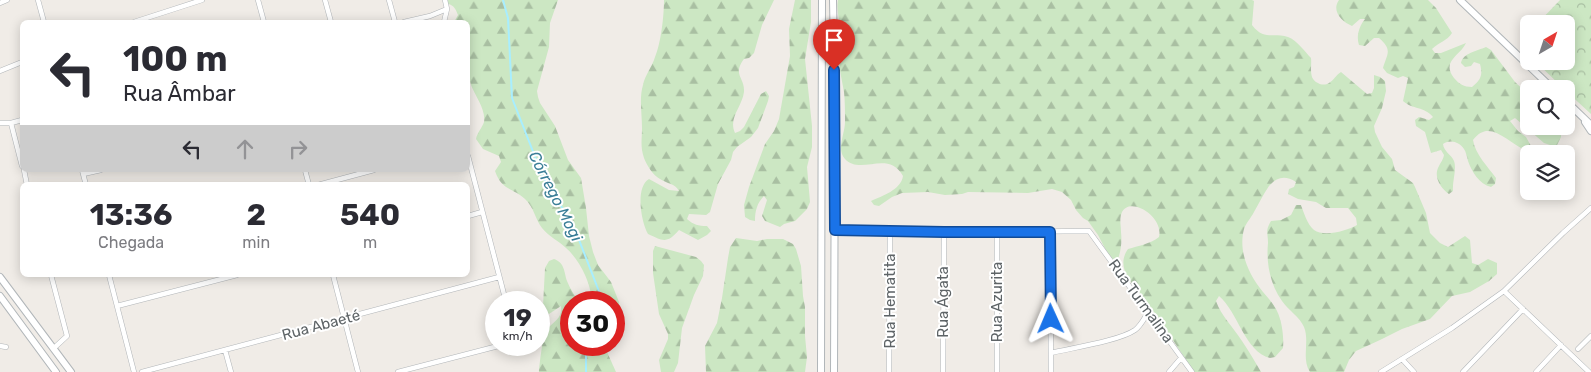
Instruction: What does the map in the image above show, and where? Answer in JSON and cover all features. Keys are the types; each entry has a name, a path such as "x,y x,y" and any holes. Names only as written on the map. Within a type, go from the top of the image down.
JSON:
{"main road":[{"path":"821,372 822,0"},
{"path":"833,0 835,104 834,372"},
{"path":"1460,0 1544,80"},
{"path":"1575,109 1591,125"},
{"path":"1582,116 1591,131"},
{"path":"0,277 71,372"},
{"path":"0,296 56,372"}],"street":[{"path":"0,3 7,0"},
{"path":"38,0 43,20"},
{"path":"140,20 202,0"},
{"path":"258,0 263,20"},
{"path":"325,0 330,20"},
{"path":"389,0 394,20"},
{"path":"444,0 447,9 444,20"},
{"path":"413,20 447,9"},
{"path":"430,16 431,20"},
{"path":"0,71 20,63"},
{"path":"0,123 20,121"},
{"path":"11,123 20,158"},
{"path":"470,164 503,291"},
{"path":"329,182 367,172"},
{"path":"1381,372 1452,328 1504,291 1562,233 1591,208"},
{"path":"470,215 482,212"},
{"path":"835,230 1050,232 1051,372"},
{"name":"Rua Turmalina","path":"1050,232 1089,230 1192,372"},
{"name":"Rua Hematita","path":"889,372 890,231"},
{"name":"Rua Ágata","path":"943,372 944,232"},
{"name":"Rua Azurita","path":"997,232 997,372"},
{"path":"52,277 67,336 54,348"},
{"path":"110,277 134,372"},
{"path":"118,306 229,277"},
{"path":"334,277 358,372"},
{"name":"Rua Abaeté","path":"142,372 499,277"},
{"path":"1504,291 1589,372"},
{"path":"1463,372 1523,308"},
{"path":"1051,353 1116,338 1137,329 1149,311"},
{"path":"1578,349 1591,336"},
{"path":"1536,372 1561,345"},
{"path":"398,372 485,349"},
{"path":"225,350 231,372"},
{"path":"1169,372 1181,358"},
{"path":"1402,359 1414,372"}],"green space":[{"path":"445,0 558,0 550,23 549,47 537,91 538,97 555,126 568,160 581,178 593,252 598,265 611,282 615,291 590,291 584,273 576,259 566,248 547,234 525,199 501,182 495,171 501,162 499,156 483,149 476,139 484,122 484,117 482,107 470,82 470,20 455,20 458,15 456,10"},
{"path":"664,0 774,0 762,25 754,53 749,58 744,59 739,69 744,92 734,117 733,128 735,133 744,127 761,94 766,91 769,96 768,101 758,128 751,137 733,152 731,160 718,184 710,212 706,215 689,214 687,219 696,225 707,226 711,231 698,240 679,230 671,238 665,240 657,238 648,234 643,221 642,189 649,179 669,190 679,191 675,186 663,181 653,173 644,158 642,146 642,90 659,44"},
{"path":"795,0 811,0 811,22 805,59 812,126 812,147 807,167 810,202 807,209 795,221 780,227 765,221 762,216 767,200 764,196 757,207 755,221 745,217 744,205 765,144 774,131 779,119 790,56 789,29"},
{"path":"838,0 1252,0 1254,1 1252,25 1256,30 1265,35 1288,37 1298,43 1311,58 1312,76 1319,84 1328,84 1341,72 1367,94 1372,93 1374,88 1374,75 1385,81 1386,91 1382,108 1374,126 1375,132 1382,147 1392,159 1395,170 1413,183 1426,213 1430,233 1440,243 1448,247 1465,236 1470,240 1472,263 1478,265 1488,259 1497,263 1497,274 1470,292 1452,296 1430,319 1402,329 1356,351 1349,360 1344,372 1310,372 1306,361 1306,333 1304,327 1282,301 1272,280 1268,258 1268,227 1271,221 1281,220 1291,215 1296,205 1301,205 1309,225 1318,232 1329,233 1347,229 1357,225 1356,218 1348,208 1326,208 1316,202 1298,199 1288,194 1289,189 1294,187 1296,182 1288,178 1281,178 1269,186 1246,225 1242,246 1249,271 1279,315 1283,348 1275,357 1270,358 1261,354 1248,340 1226,303 1219,296 1216,301 1221,312 1245,345 1261,372 1194,372 1124,270 1123,263 1128,249 1148,243 1159,237 1159,229 1152,216 1139,207 1132,206 1122,212 1120,220 1121,249 1118,259 1113,259 1109,256 1088,221 1076,210 1071,200 1062,192 1052,189 1028,193 968,192 945,195 928,192 902,193 879,206 874,205 871,201 895,189 902,181 903,176 897,168 890,164 851,164 842,155 841,146 845,126 845,107 839,61"},
{"path":"1339,0 1428,0 1436,8 1452,33 1432,49 1435,53 1441,53 1466,43 1453,59 1450,67 1454,78 1462,85 1472,87 1480,77 1481,71 1480,64 1474,62 1471,66 1465,67 1461,63 1464,57 1486,47 1491,50 1520,87 1520,122 1515,118 1510,121 1520,135 1526,137 1530,145 1520,145 1520,147 1499,134 1486,131 1479,134 1473,140 1479,155 1496,178 1495,184 1491,187 1476,177 1462,147 1455,142 1446,142 1443,144 1444,147 1455,164 1453,191 1449,194 1440,185 1437,178 1437,170 1444,155 1441,150 1431,153 1425,132 1416,126 1415,120 1419,117 1429,120 1433,117 1426,111 1403,101 1408,78 1403,76 1398,78 1387,73 1383,68 1388,52 1386,46 1379,38 1374,38 1365,46 1359,45 1359,32 1365,19 1360,19 1352,26 1339,16 1336,8"},
{"path":"1560,0 1591,0 1591,114 1575,99 1575,80 1555,80 1544,70 1575,70 1575,15 1546,15"},
{"path":"1535,135 1561,135 1557,145 1544,143"},
{"path":"736,238 757,241 783,239 793,244 796,249 801,266 805,307 807,357 805,372 706,372 705,346 717,323 730,247"},
{"path":"655,246 696,257 704,265 703,276 682,328 678,363 674,372 661,372 659,360 668,339 668,334 659,314 653,273 653,251"},
{"path":"554,259 562,265 572,291 560,291 560,307 550,313 550,291 544,291 545,268 549,261"},
{"path":"560,315 560,356 609,356 616,372 539,372 541,356 550,356 550,326"}],"waterway":[{"name":"Córrego Mogi","path":"503,0 508,18 512,98 543,177 574,227 599,291"},
{"name":"Córrego Mogi","path":"586,356 586,372"}],"route":[{"path":"834,70 835,230 1050,232 1051,319"}]}
